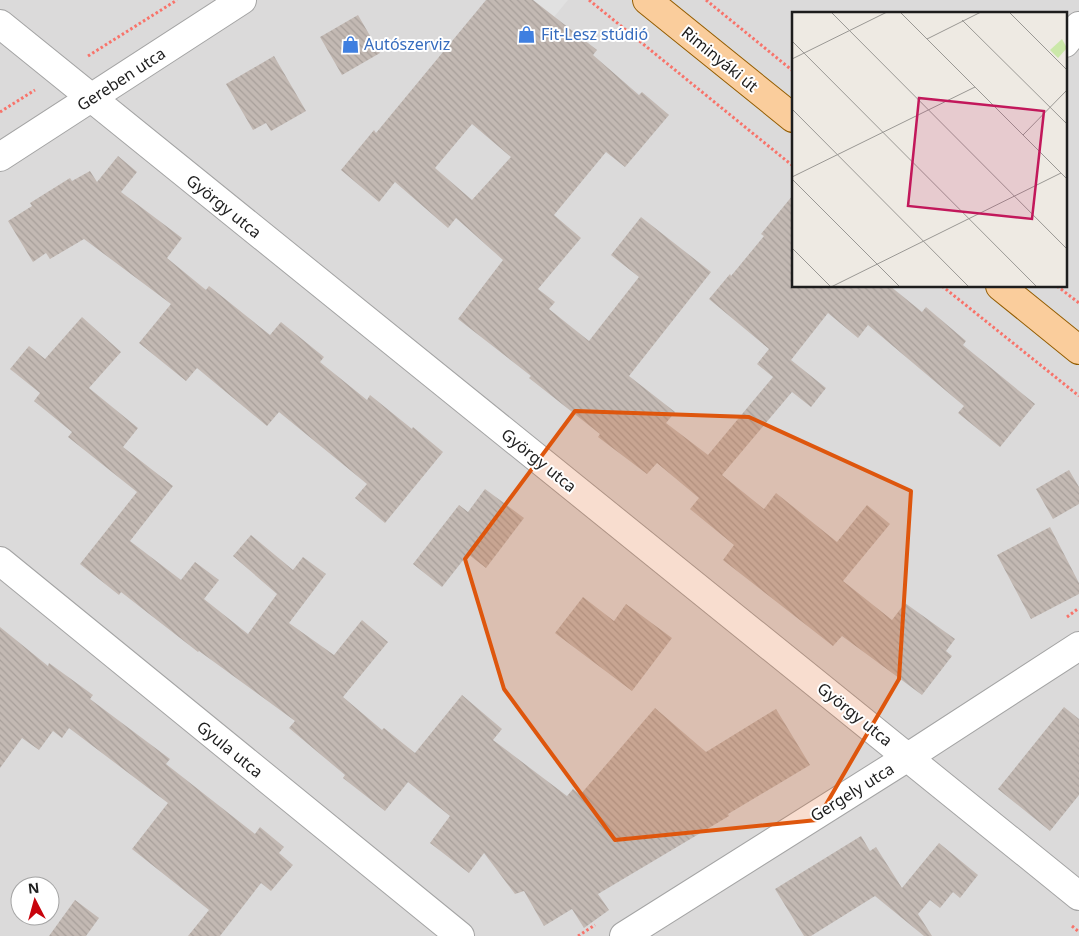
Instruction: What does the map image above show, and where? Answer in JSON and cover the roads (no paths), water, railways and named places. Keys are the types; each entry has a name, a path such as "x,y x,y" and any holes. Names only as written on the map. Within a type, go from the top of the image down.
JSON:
{"main road":[{"name":"Riminyáki út","path":"647,0 792,117"},
{"path":"1002,288 1079,350"}],"street":[{"name":"Gereben utca","path":"0,157 242,0"},
{"name":"György utca","path":"0,24 1079,896"},
{"path":"1066,42 1079,26"},
{"name":"Gyula utca","path":"0,561 460,936"},
{"name":"Gergely utca","path":"624,936 908,757 1079,646"}],"place":[{"name":"Fit-Lesz stúdió","path":"527,34"},
{"name":"Autószerviz","path":"350,44"}]}
